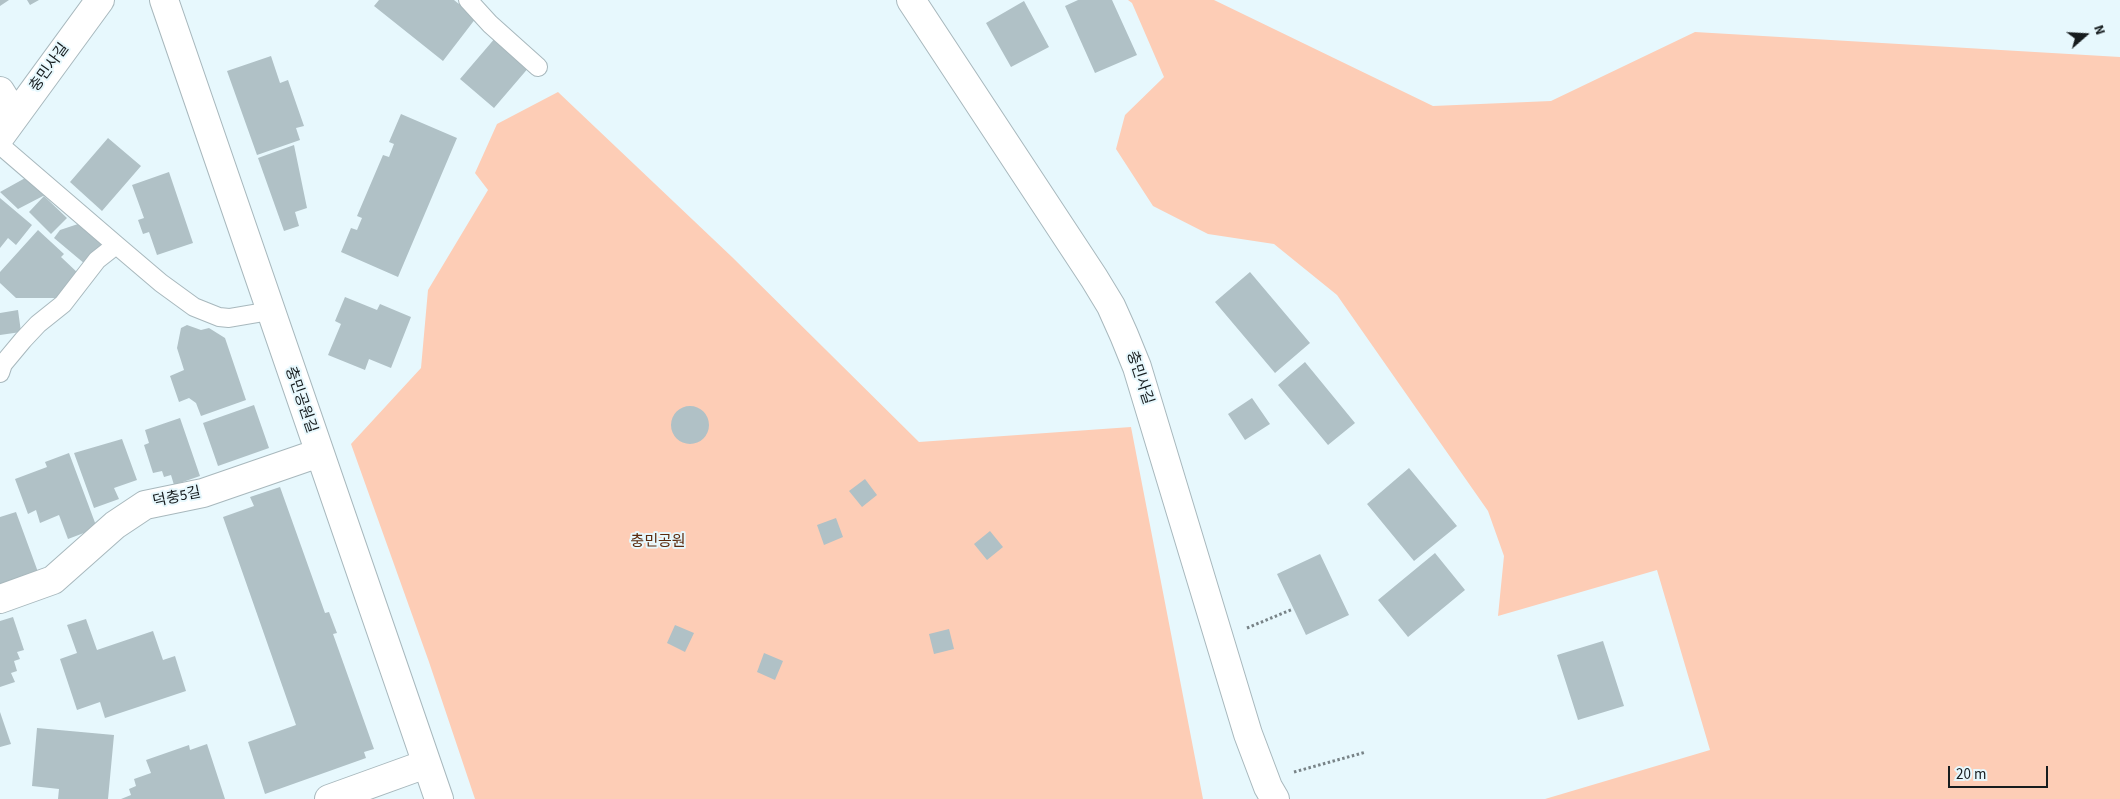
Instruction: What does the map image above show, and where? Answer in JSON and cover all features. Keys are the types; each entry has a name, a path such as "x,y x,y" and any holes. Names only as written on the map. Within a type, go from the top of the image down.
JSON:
{"street":[{"name":"충민사길","path":"8,126 100,0"},
{"name":"충민공원길","path":"164,0 439,799"},
{"name":"충민사길","path":"912,0 1094,278 1124,335 1137,368 1248,734 1268,787 1275,799"},
{"path":"0,91 8,126"},
{"name":"덕충5길","path":"0,600 53,580 115,525 145,505 203,493 319,453"},
{"path":"329,799 426,764"}],"lane":[{"path":"468,0 490,24 538,67"},
{"path":"0,145 161,283 194,307 219,317 229,318 270,311"},
{"path":"0,373 3,364 23,340 38,324 63,304 96,260 111,249 114,243"}],"path":[{"path":"1260,623 1293,609"},
{"path":"1306,768 1366,752"}],"green space":[{"path":"1128,0 1214,0 1433,106 1551,101 1695,32 2120,57 2120,799 1545,799 1710,750 1657,570 1498,616 1504,556 1488,511 1337,295 1274,244 1208,234 1153,206 1116,149 1125,115 1164,77 1132,3"},
{"name":"충민공원","path":"558,92 732,257 919,442 1131,427 1203,799 475,799 429,662 351,444 421,368 428,290 488,190 475,173 497,124"}],"building":[{"path":"0,0 9,0 0,6"},
{"path":"27,0 39,0 30,5"},
{"path":"379,0 454,0 476,18 443,61 374,6"},
{"path":"1078,0 1112,0 1137,55 1095,73 1065,6"},
{"path":"1024,1 1049,47 1011,67 986,23"},
{"path":"496,37 530,66 494,108 460,79"},
{"path":"271,56 280,83 288,80 304,126 296,128 300,140 257,155 227,71"},
{"path":"401,114 457,138 398,277 341,252 351,228 357,230 362,218 357,216 383,155 389,157 394,144 389,142"},
{"path":"108,138 141,166 102,211 70,182"},
{"path":"294,145 307,208 295,212 299,226 284,231 258,158"},
{"path":"169,172 193,243 157,255 149,232 143,234 138,220 144,218 132,185"},
{"path":"27,177 45,195 18,209 0,192"},
{"path":"44,196 67,218 51,234 29,212"},
{"path":"0,198 32,225 16,245 8,238 0,248"},
{"path":"81,223 104,243 85,264 54,238 60,230"},
{"path":"38,230 64,254 61,257 79,274 57,298 16,298 0,283 0,272"},
{"path":"1250,272 1310,343 1275,373 1215,302"},
{"path":"345,297 377,310 380,304 411,317 391,368 369,359 365,370 328,355 341,324 335,321"},
{"path":"18,310 21,332 0,335 0,313"},
{"path":"187,325 201,330 209,328 225,338 246,400 201,416 196,403 189,398 179,402 170,376 184,370 177,348 181,328"},
{"path":"1305,362 1355,423 1328,445 1278,385"},
{"path":"1252,398 1270,424 1245,440 1228,414"},
{"path":"254,405 269,448 218,466 203,423"},
{"path":"690,406 703,412 709,425 703,438 690,444 677,438 671,425 677,412"},
{"path":"180,418 200,476 174,485 171,475 164,477 162,471 153,473 144,445 149,443 145,430"},
{"path":"122,439 137,480 114,488 119,499 94,508 74,453"},
{"path":"69,453 97,528 68,539 59,515 40,523 36,510 28,514 15,479 47,467 45,462"},
{"path":"1409,468 1457,526 1414,561 1367,504"},
{"path":"865,479 877,495 862,507 849,491"},
{"path":"280,487 325,613 329,612 337,633 333,634 374,749 364,752 366,758 265,794 248,742 296,725 223,517 254,506 250,497"},
{"path":"16,512 38,572 0,586 0,517"},
{"path":"836,518 843,537 824,545 817,525"},
{"path":"990,531 1003,547 987,560 974,544"},
{"path":"1435,553 1465,590 1408,637 1378,600"},
{"path":"1320,554 1349,615 1306,635 1277,574"},
{"path":"13,617 24,650 17,652 20,659 14,661 17,671 11,673 15,682 0,687 0,621"},
{"path":"86,619 97,650 153,631 163,660 175,656 186,691 105,718 100,702 77,710 60,659 77,653 67,625"},
{"path":"675,625 694,633 685,652 667,643"},
{"path":"949,629 954,649 934,654 929,634"},
{"path":"1603,641 1624,706 1578,720 1557,655"},
{"path":"764,653 783,661 775,680 757,672"},
{"path":"0,712 11,744 0,747"},
{"path":"37,728 114,735 108,799 58,799 59,789 32,786"},
{"path":"207,744 225,799 121,799 131,795 129,789 136,786 134,779 151,773 146,760 189,745 190,750"}]}
